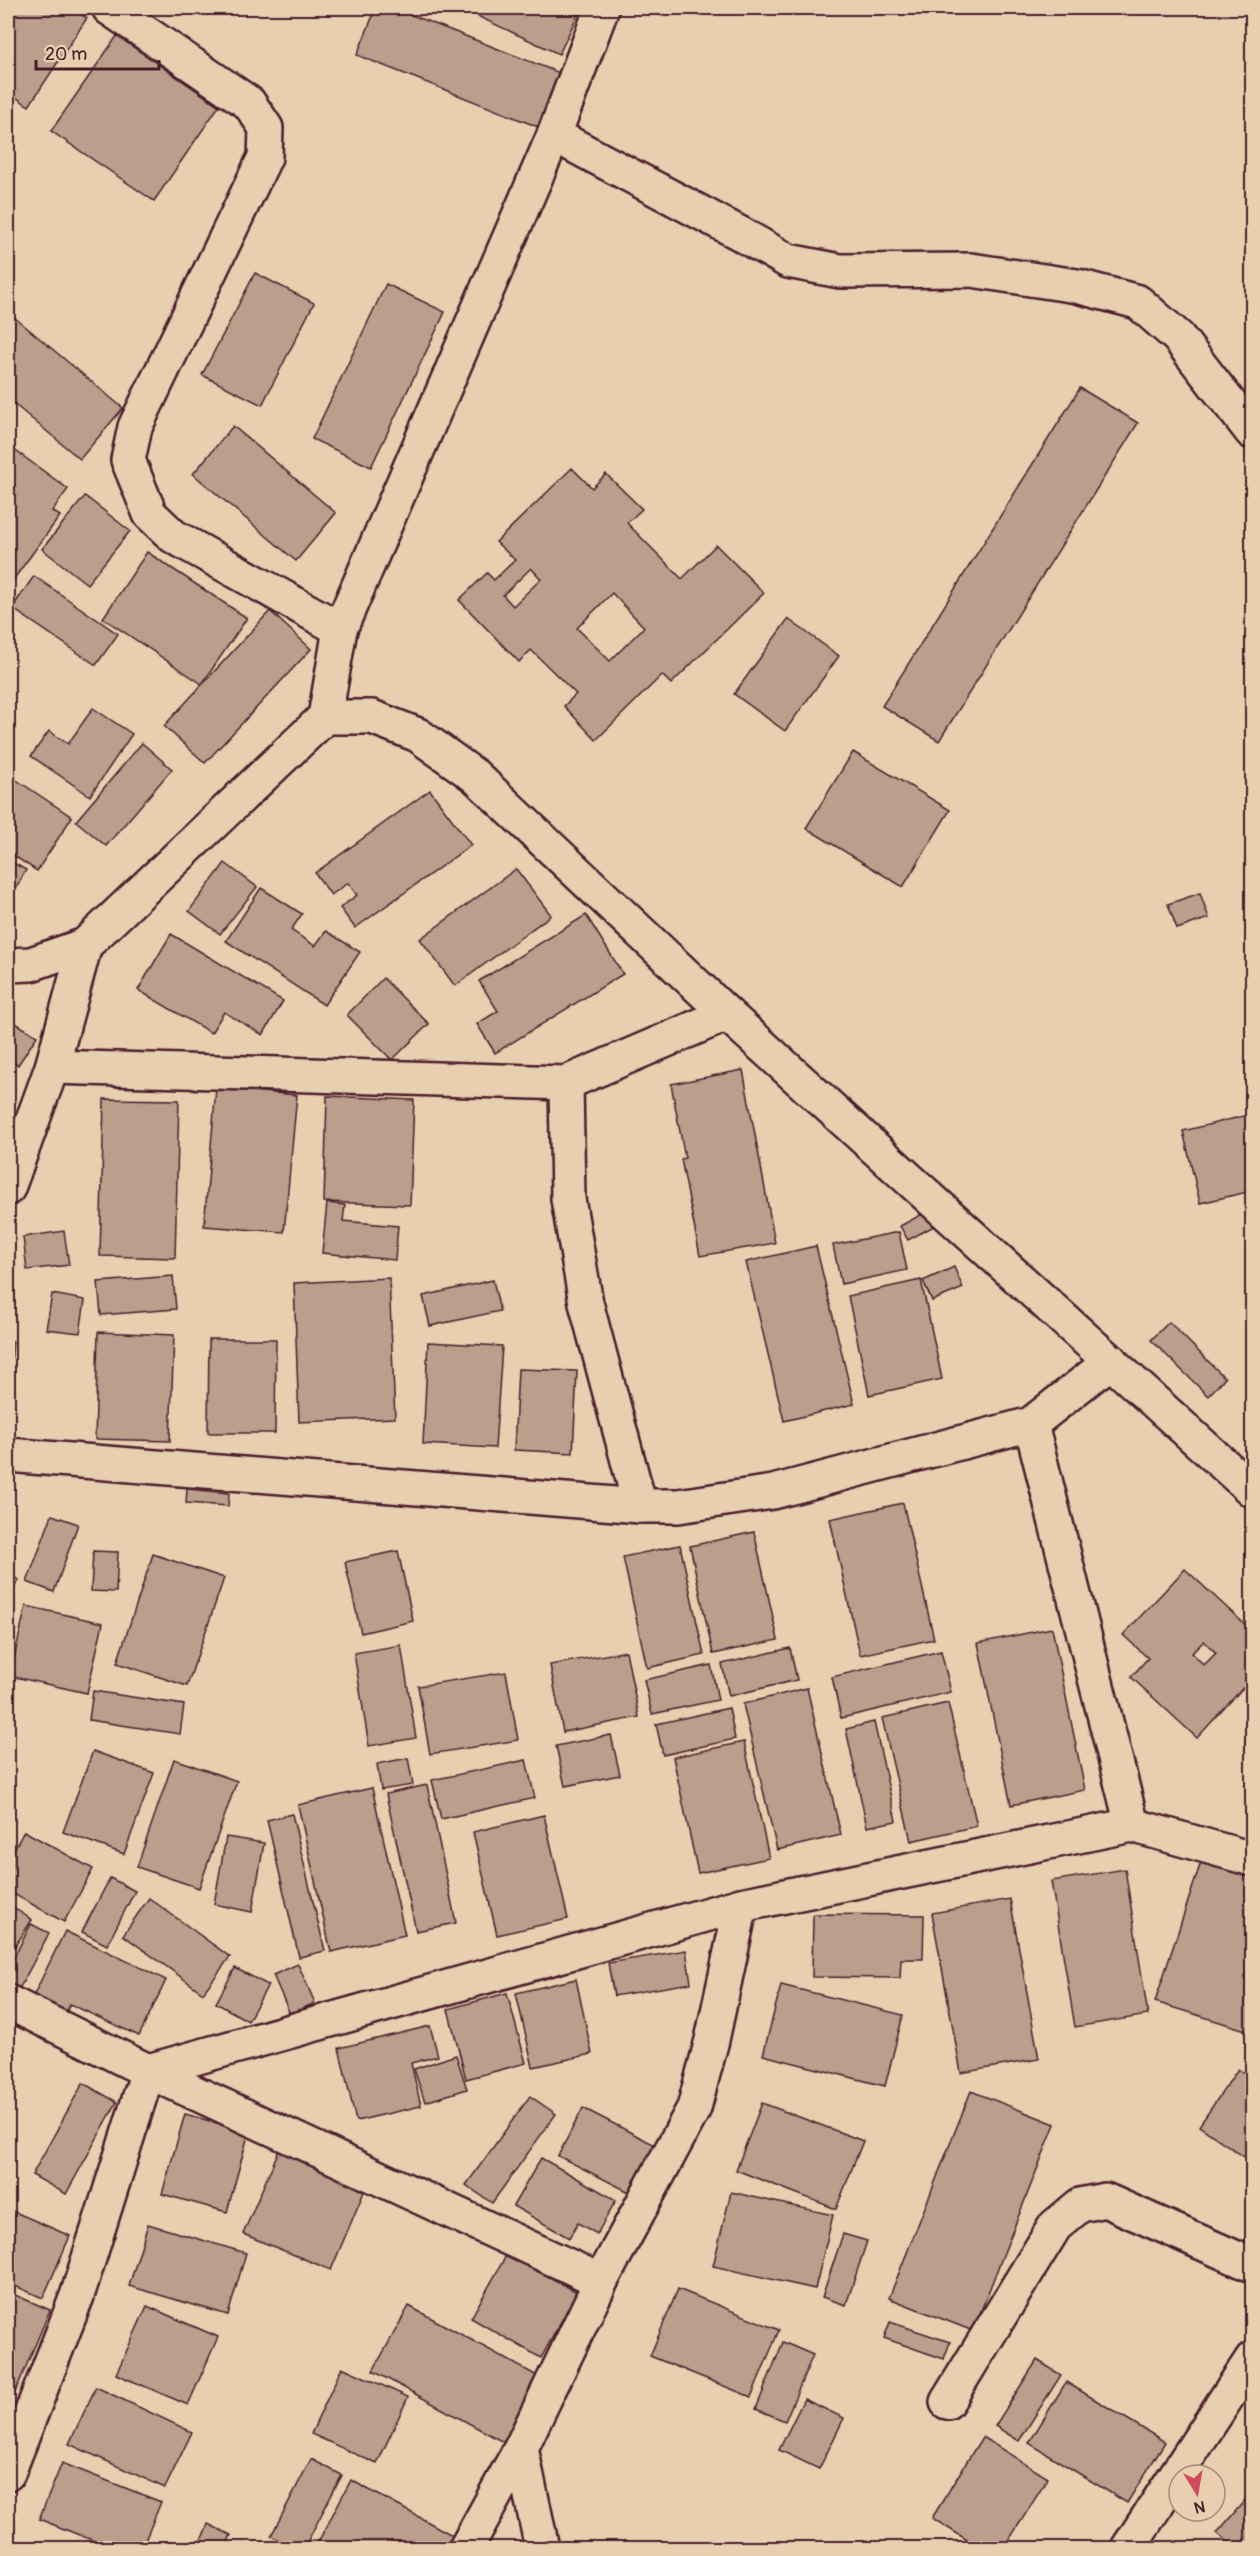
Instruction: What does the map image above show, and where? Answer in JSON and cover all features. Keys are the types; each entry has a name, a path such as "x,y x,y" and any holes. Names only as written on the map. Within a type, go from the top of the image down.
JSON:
{"street":[{"path":"109,8 249,103 266,128 265,157 135,427 128,460 150,514 173,536 340,629"},
{"path":"8,964 31,964 85,945 325,717 340,629 554,135 602,8"},
{"path":"554,135 788,261 840,271 971,270 1077,286 1138,302 1179,337 1252,432"},
{"path":"325,717 372,717 418,735 476,776 727,1014 1252,1490"},
{"path":"8,1188 52,1067 85,945"},
{"path":"52,1067 566,1083 727,1014"},
{"path":"566,1083 570,1210 586,1303 640,1506"},
{"path":"8,1455 640,1506 678,1506 773,1492 1031,1424 1111,1360"},
{"path":"1031,1424 1132,1825"},
{"path":"148,2071 741,1905 1132,1825 1252,1859"},
{"path":"466,2548 521,2448 601,2282 694,2108 712,2040 741,1905"},
{"path":"8,2002 148,2071 601,2282"},
{"path":"8,2473 77,2296 148,2071"},
{"path":"947,2402 1055,2226 1080,2205 1105,2200 1252,2265"},
{"path":"1128,2548 1252,2359"},
{"path":"521,2448 542,2548"}],"building":[{"path":"8,8 70,8 87,18 29,106 8,92"},
{"path":"376,8 394,8 567,76 546,130 357,55"},
{"path":"460,8 581,8 559,54"},
{"path":"117,36 219,106 154,201 51,131"},
{"path":"255,273 314,303 262,405 202,375"},
{"path":"386,284 445,312 371,467 312,439"},
{"path":"8,312 123,408 80,459 8,399"},
{"path":"1080,388 1138,423 939,741 882,706"},
{"path":"233,426 336,513 296,561 193,474"},
{"path":"9,446 68,489 52,511 60,516 10,584 8,582"},
{"path":"572,468 592,488 606,474 642,509 627,523 682,579 716,545 764,593 671,684 662,675 596,740 564,706 576,694 531,650 519,662 459,600 487,573 494,580 515,560 496,542","holes":["531,568 541,579 513,606 503,595","612,593 644,627 610,661 577,628"]},
{"path":"85,496 130,531 87,584 42,549"},
{"path":"147,552 247,618 202,684 103,618"},
{"path":"34,576 118,634 96,665 12,608"},
{"path":"270,611 311,649 205,763 164,726"},
{"path":"788,619 839,656 785,731 734,694"},
{"path":"93,708 132,734 90,796 31,756 49,731 68,744"},
{"path":"142,743 172,769 106,846 76,821"},
{"path":"853,752 950,810 903,887 806,828"},
{"path":"12,777 72,817 37,871 8,852 8,783"},
{"path":"430,790 471,845 355,928 340,908 357,895 348,883 331,895 315,873"},
{"path":"8,860 26,870 8,903"},
{"path":"225,863 257,887 220,934 189,911"},
{"path":"516,869 551,915 455,986 420,939"},
{"path":"261,888 302,914 291,930 315,946 326,931 360,952 324,1005 226,941"},
{"path":"1200,893 1209,918 1177,929 1168,904"},
{"path":"586,915 623,974 495,1053 477,1024 498,1011 479,981"},
{"path":"171,934 283,1001 263,1035 224,1012 211,1033 138,990"},
{"path":"383,978 429,1024 392,1060 347,1015"},
{"path":"9,1019 37,1036 18,1065 8,1059"},
{"path":"743,1070 775,1243 700,1256 681,1159 685,1158 671,1084"},
{"path":"216,1088 297,1095 284,1232 204,1226"},
{"path":"327,1096 414,1100 410,1205 324,1202"},
{"path":"104,1099 179,1100 175,1258 100,1256"},
{"path":"1252,1114 1252,1191 1200,1203 1183,1131"},
{"path":"327,1203 345,1205 343,1221 398,1226 395,1260 322,1253"},
{"path":"926,1212 934,1226 908,1240 900,1226"},
{"path":"64,1231 69,1265 27,1270 23,1237"},
{"path":"899,1232 907,1270 841,1284 833,1245"},
{"path":"816,1246 854,1404 784,1421 746,1262"},
{"path":"954,1267 963,1288 932,1301 923,1281"},
{"path":"173,1276 176,1309 101,1315 98,1282"},
{"path":"389,1278 395,1418 299,1422 294,1283"},
{"path":"493,1280 500,1311 430,1326 423,1296"},
{"path":"921,1280 942,1379 869,1395 848,1296"},
{"path":"52,1294 85,1300 80,1333 46,1329"},
{"path":"1169,1322 1225,1378 1208,1396 1151,1340"},
{"path":"98,1332 174,1335 170,1441 95,1439"},
{"path":"209,1339 276,1339 275,1433 208,1433"},
{"path":"8,1340 13,1341 10,1378 8,1378"},
{"path":"428,1342 502,1346 495,1448 423,1444"},
{"path":"518,1369 577,1371 573,1453 514,1450"},
{"path":"187,1489 229,1493 228,1506 186,1503"},
{"path":"903,1503 934,1639 860,1655 830,1519"},
{"path":"52,1515 78,1524 54,1592 27,1582"},
{"path":"754,1532 778,1640 713,1654 690,1546"},
{"path":"680,1545 704,1655 647,1668 623,1557"},
{"path":"93,1551 118,1552 116,1592 91,1591"},
{"path":"398,1551 413,1621 361,1633 345,1562"},
{"path":"153,1554 224,1578 187,1686 117,1663"},
{"path":"1185,1569 1252,1631 1252,1678 1197,1738 1131,1677 1148,1658 1123,1635","holes":["1204,1641 1216,1653 1204,1665 1192,1653"]},
{"path":"8,1573 19,1580 8,1598"},
{"path":"26,1606 103,1623 87,1693 10,1676"},
{"path":"1052,1628 1085,1790 1011,1805 978,1643"},
{"path":"401,1645 416,1738 369,1746 354,1653"},
{"path":"790,1648 797,1680 729,1696 722,1664"},
{"path":"626,1651 639,1717 563,1732 550,1665"},
{"path":"941,1651 951,1692 841,1718 832,1677"},
{"path":"711,1665 718,1700 652,1714 644,1680"},
{"path":"506,1672 518,1740 430,1754 418,1686"},
{"path":"807,1688 841,1835 777,1850 743,1704"},
{"path":"93,1691 184,1705 180,1734 89,1720"},
{"path":"948,1703 977,1826 911,1841 882,1718"},
{"path":"729,1708 735,1739 663,1755 656,1724"},
{"path":"874,1722 896,1821 867,1827 846,1729"},
{"path":"611,1735 620,1775 565,1786 556,1746"},
{"path":"744,1742 769,1858 698,1873 673,1757"},
{"path":"93,1751 154,1773 124,1854 63,1832"},
{"path":"408,1758 413,1785 381,1790 377,1764"},
{"path":"174,1759 237,1781 199,1888 137,1867"},
{"path":"526,1760 535,1798 441,1819 432,1780"},
{"path":"427,1785 456,1923 416,1931 386,1794"},
{"path":"372,1788 405,1935 331,1952 298,1805"},
{"path":"8,1814 14,1818 8,1826"},
{"path":"292,1814 325,1951 299,1957 267,1820"},
{"path":"544,1815 568,1919 497,1935 473,1832"},
{"path":"24,1831 93,1869 64,1922 8,1891 8,1861"},
{"path":"226,1837 264,1843 252,1912 214,1904"},
{"path":"1201,1862 1252,1878 1252,2032 1155,2002"},
{"path":"1125,1869 1148,2015 1075,2027 1051,1881"},
{"path":"110,1878 135,1891 107,1945 82,1932"},
{"path":"149,1898 230,1957 203,1993 123,1935"},
{"path":"1010,1899 1039,2059 961,2073 932,1913"},
{"path":"8,1904 32,1920 8,1957"},
{"path":"813,1914 924,1915 923,1959 901,1959 900,1978 812,1977"},
{"path":"31,1924 49,1933 18,1991 8,1986 8,1969"},
{"path":"65,1931 166,1980 139,2036 70,2004 60,2025 27,2009"},
{"path":"686,1950 691,1983 614,1996 608,1963"},
{"path":"298,1964 315,2003 290,2014 273,1975"},
{"path":"235,1968 268,1985 248,2021 216,2003"},
{"path":"576,1979 592,2054 533,2067 516,1993"},
{"path":"781,1985 903,2015 885,2086 763,2055"},
{"path":"507,1993 526,2063 466,2079 448,2009"},
{"path":"430,2026 438,2056 411,2063 421,2106 356,2121 339,2048"},
{"path":"456,2055 467,2089 425,2102 414,2069"},
{"path":"1238,2069 1252,2079 1252,2162 1199,2126"},
{"path":"83,2083 117,2102 66,2194 32,2175"},
{"path":"971,2091 1055,2124 973,2331 889,2298"},
{"path":"530,2096 556,2114 492,2203 466,2185"},
{"path":"762,2103 863,2141 836,2209 736,2170"},
{"path":"583,2108 663,2149 637,2196 558,2156"},
{"path":"185,2114 249,2132 227,2212 162,2194"},
{"path":"282,2143 369,2180 331,2270 243,2234"},
{"path":"541,2158 616,2200 597,2234 578,2223 569,2238 513,2206"},
{"path":"731,2192 833,2215 815,2289 713,2266"},
{"path":"8,2209 70,2236 43,2298 8,2283"},
{"path":"148,2224 246,2253 228,2315 129,2286"},
{"path":"843,2234 867,2241 846,2305 822,2297"},
{"path":"507,2254 577,2292 541,2358 471,2318"},
{"path":"678,2289 779,2330 751,2397 650,2356"},
{"path":"8,2292 50,2310 8,2409"},
{"path":"147,2306 218,2337 188,2405 116,2374"},
{"path":"409,2306 541,2378 505,2443 373,2371"},
{"path":"890,2322 950,2342 944,2359 884,2338"},
{"path":"783,2342 813,2355 785,2421 756,2409"},
{"path":"1037,2360 1061,2375 1019,2441 995,2426"},
{"path":"342,2367 408,2397 377,2464 311,2434"},
{"path":"1066,2382 1165,2442 1127,2503 1029,2443"},
{"path":"96,2387 192,2432 165,2488 69,2444"},
{"path":"804,2399 844,2418 819,2469 779,2450"},
{"path":"982,2437 1048,2478 1004,2548 980,2548 932,2518"},
{"path":"311,2459 342,2475 304,2548 297,2548 271,2536"},
{"path":"62,2463 161,2502 142,2548 112,2548 39,2519"},
{"path":"351,2480 454,2536 447,2548 326,2548 317,2544"},
{"path":"1252,2492 1252,2548 1235,2548 1217,2533"},
{"path":"208,2524 231,2535 225,2548 198,2548"},
{"path":"77,2542 96,2548 75,2548"},
{"path":"242,2544 254,2548 240,2548"}]}
